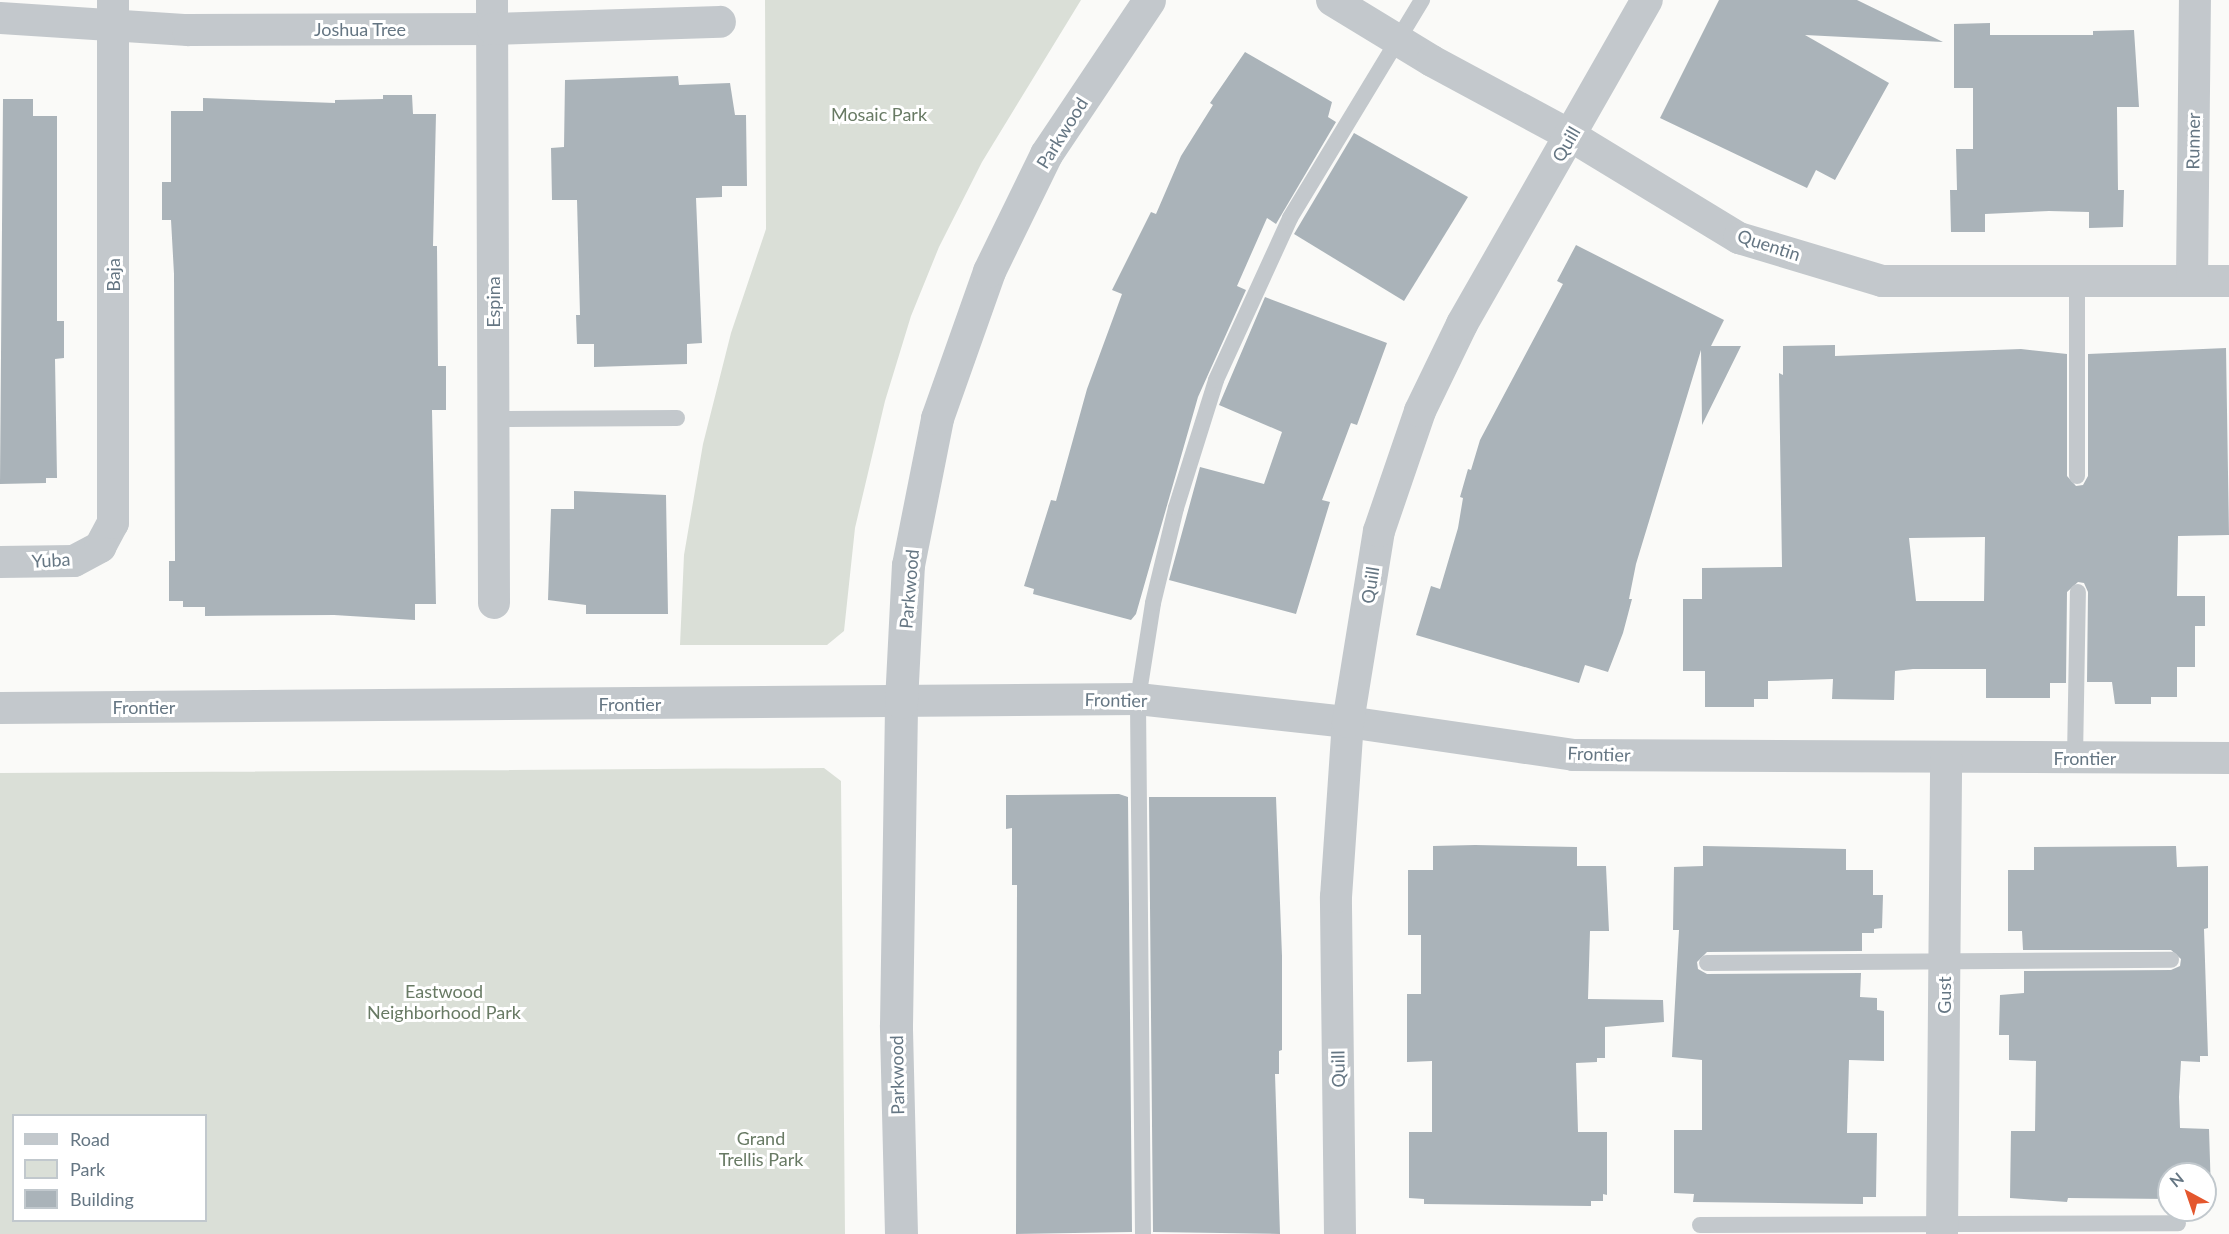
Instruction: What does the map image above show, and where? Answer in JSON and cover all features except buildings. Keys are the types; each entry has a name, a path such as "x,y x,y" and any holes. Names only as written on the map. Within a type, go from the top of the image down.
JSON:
{"street":[{"name":"Parkwood","path":"901,1234 896,1025 901,702 908,565 937,417 989,271 1046,154 1149,0"},
{"name":"Quentin","path":"1332,0 1398,40 1571,136 1739,238 1882,280 2229,281"},
{"name":"Quill","path":"1340,1234 1336,897 1348,722 1379,531 1420,411 1462,324 1647,0"},
{"name":"Runner","path":"2192,281 2195,0"},
{"name":"Joshua Tree","path":"0,18 113,12 188,30 492,14 720,22"},
{"name":"Baja","path":"100,547 112,523 113,12"},
{"name":"Espina","path":"492,14 494,603"},
{"name":"Yuba","path":"0,562 74,561 100,547"},
{"name":"Frontier","path":"0,708 1138,699 1348,722 1573,755 2229,758"},
{"name":"Gust","path":"1942,1230 1946,757"}],"lane":[{"path":"1143,1234 1138,699 1153,603 1174,518 1216,380 1290,218 1422,0"},
{"path":"2077,281 2077,476"},
{"path":"493,419 677,418"},
{"path":"2075,758 2078,592"},
{"path":"1707,963 2171,960"},
{"path":"1700,1225 1942,1230 2178,1223"}],"green space":[{"name":"Mosaic Park","path":"765,0 1081,0 982,162 939,247 911,316 885,401 855,528 844,631 827,645 680,645 684,555 703,444 731,333 766,229"},
{"name":"Eastwood Neighborhood Park","path":"824,768 841,781 845,1234 0,1234 0,773"}],"park label":[{"name":"Grand Trellis Park","path":"761,1149"}]}
